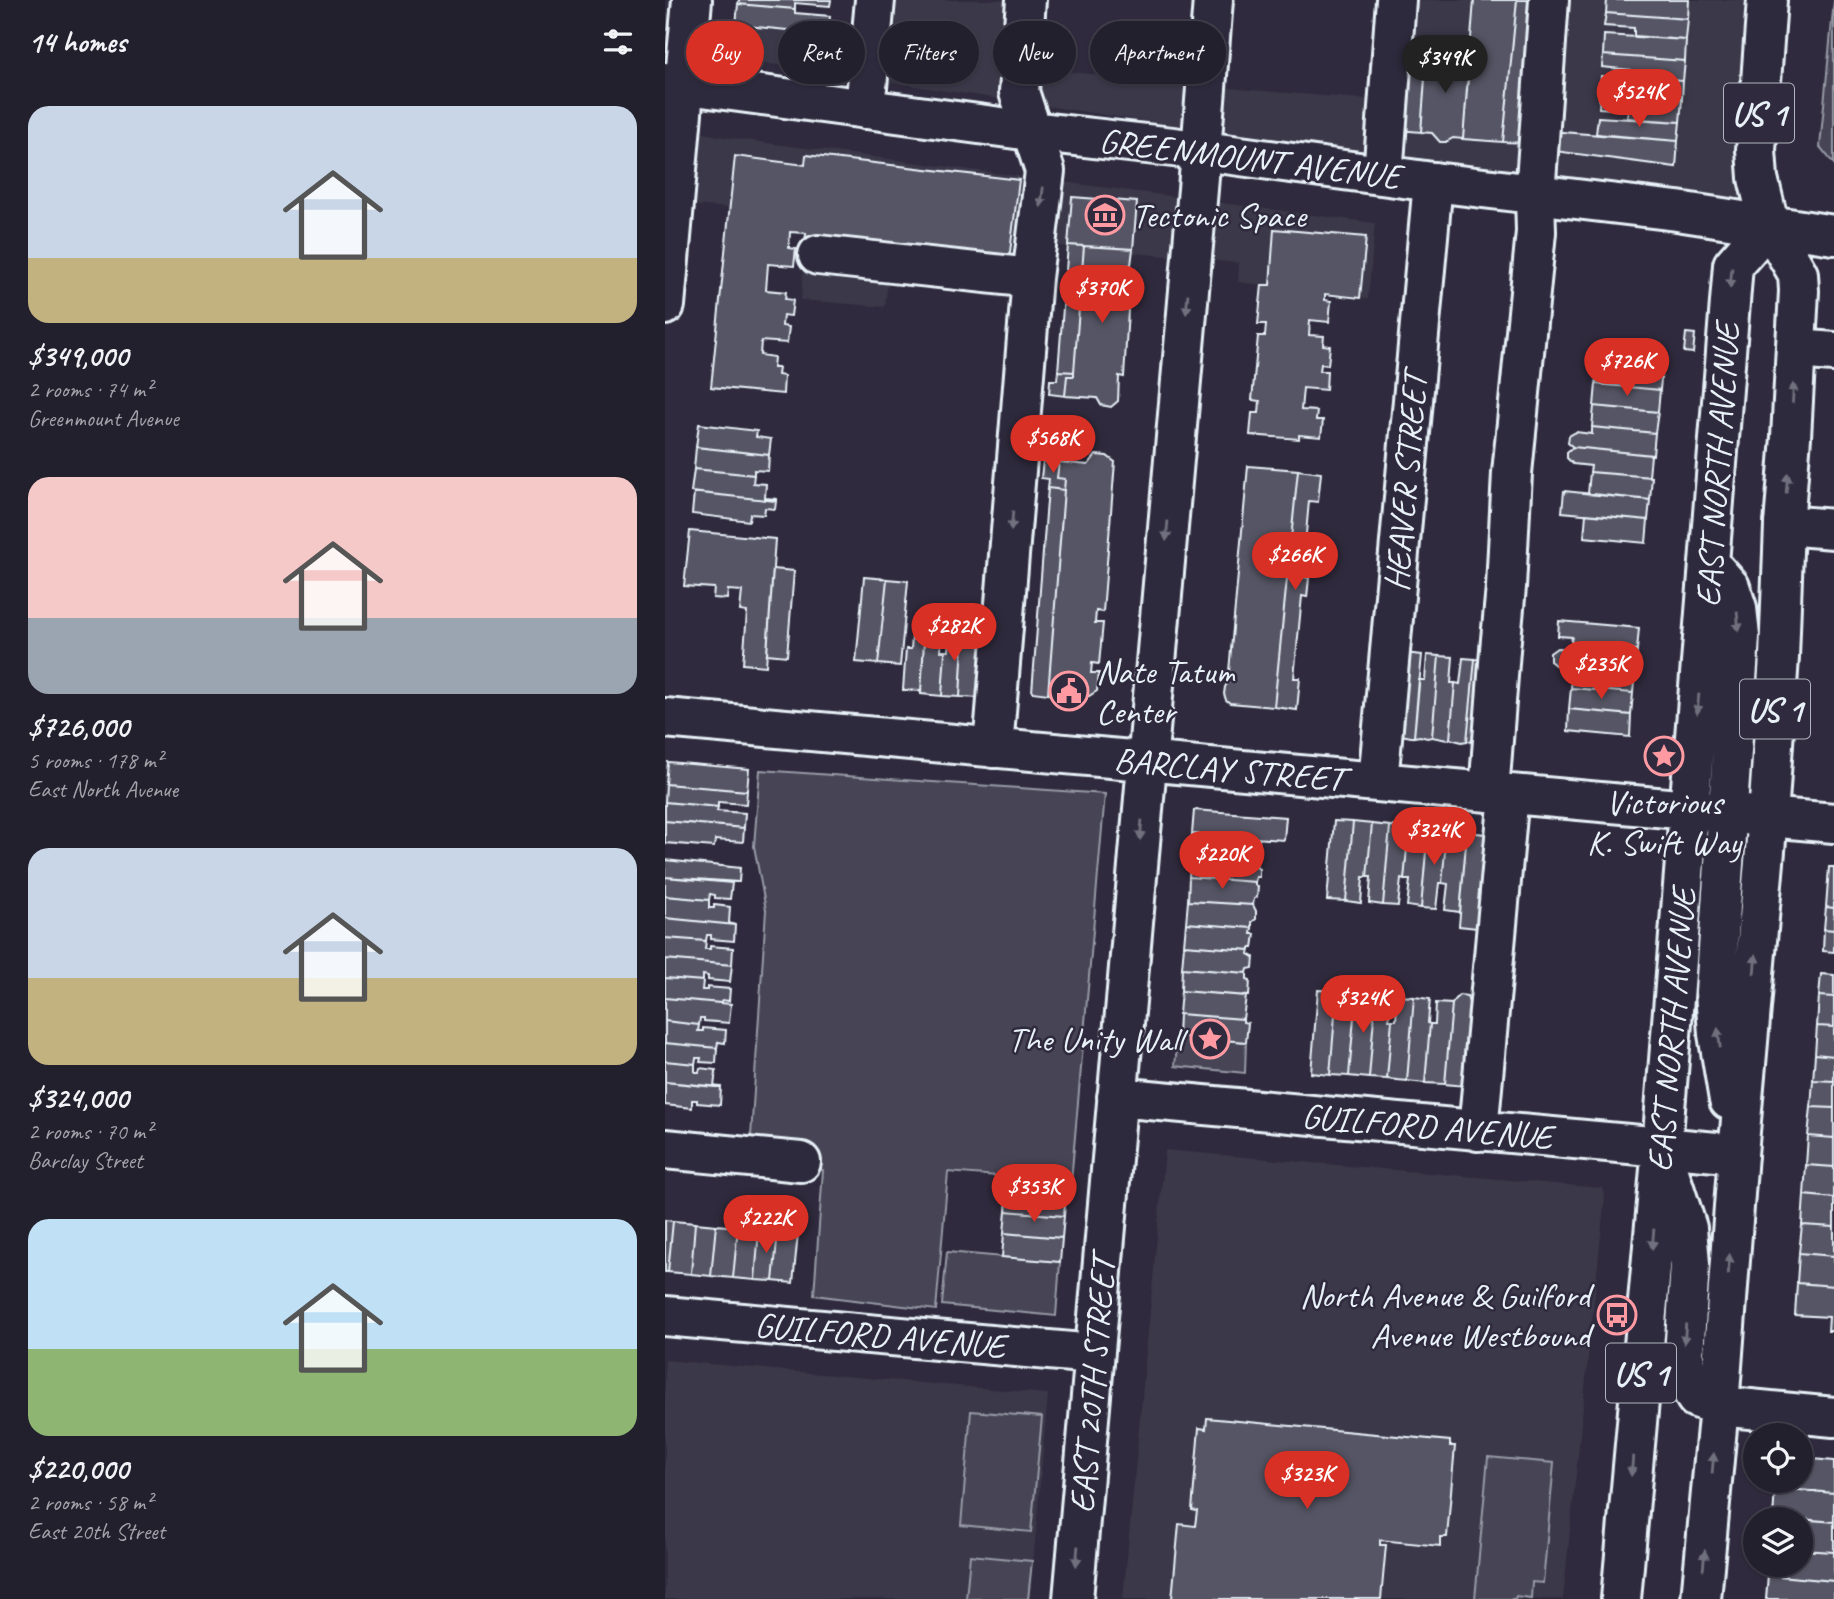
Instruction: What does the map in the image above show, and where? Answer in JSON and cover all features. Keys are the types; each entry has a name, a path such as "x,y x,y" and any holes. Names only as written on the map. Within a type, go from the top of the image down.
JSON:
{"main road":[{"path":"665,305 675,83 692,0"},
{"path":"865,109 875,0"},
{"path":"993,748 1032,278 1045,170 1019,92 1026,0"},
{"name":"EAST 20TH STREET","path":"1073,1599 1213,0"},
{"path":"1383,175 1396,0"},
{"path":"1478,1131 1499,793 1500,650 1512,473 1535,232 1535,195 1549,0"},
{"name":"EAST NORTH AVENUE","path":"1701,1599 1768,817 1796,349 1798,274 1769,224 1758,178 1756,150 1767,0"},
{"name":"GREENMOUNT AVENUE","path":"675,83 1031,131 1677,211 1834,235"},
{"name":"HEAVER STREET","path":"1378,782 1433,182"},
{"name":"EAST NORTH AVENUE","path":"1621,1599 1662,1147 1708,812 1739,637 1737,608 1730,587 1709,563 1733,265 1769,224"},
{"path":"818,255 1032,278"},
{"path":"1796,349 1834,352"},
{"path":"1784,525 1834,529"},
{"name":"BARCLAY STREET","path":"665,718 1834,823"},
{"path":"1708,812 1717,1034 1738,1154"},
{"name":"GUILFORD AVENUE","path":"1117,1097 1738,1154"},
{"path":"1662,1147 1687,1228 1691,1264 1684,1356 1685,1379 1696,1398 1719,1406 1834,1417"},
{"path":"665,1149 800,1163"},
{"name":"GUILFORD AVENUE","path":"665,1316 1094,1354"}],"shaded area":[{"path":"873,0 1026,0 1024,21 993,21 993,84 1076,84 1076,72 1090,74 1090,84 1191,84 1389,101 1398,0 1765,0 1756,214 902,84 979,84 979,21 879,21 879,81 865,78 865,37 869,37"},
{"path":"1834,0 1834,164 1820,147"},
{"path":"665,13 706,21 686,21 686,51 665,48"},
{"path":"764,29 778,30 778,65 764,63"},
{"path":"665,126 730,138 1375,223 1368,299 1238,282 1239,263 1019,242 1013,300 888,282 885,307 801,300 806,214 665,203"},
{"path":"760,770 1105,794 1071,1182 948,1172 936,1310 814,1295 823,1170 761,1161 750,1151 766,910 754,846"},
{"path":"1178,1036 1246,1042 1245,1073 1175,1066"},
{"path":"1165,1150 1602,1188 1605,1197 1563,1599 1123,1599"},
{"path":"947,1252 1060,1262 1056,1316 942,1305"},
{"path":"665,1360 1048,1394 1030,1599 665,1599"},
{"path":"971,1411 1042,1417 1031,1532 961,1525"},
{"path":"1488,1457 1554,1463 1543,1583 1532,1582 1531,1598 1516,1596 1515,1599 1475,1599"},
{"path":"970,1555 1032,1561 1028,1599 966,1599"}],"building":[{"path":"739,0 831,0 830,6 795,3 795,9 738,4"},
{"path":"1474,0 1517,0 1503,142 1463,139"},
{"path":"1517,0 1540,0 1529,143 1503,142"},
{"path":"1607,0 1689,0 1688,19 1606,13"},
{"path":"738,4 795,9 795,13 830,16 829,21 778,21 778,29 764,28 764,21 736,21"},
{"path":"1606,13 1688,19 1686,40 1634,36 1634,28 1604,26"},
{"path":"1604,35 1686,40 1685,61 1603,55"},
{"path":"1406,39 1428,40 1421,132 1398,130"},
{"path":"1427,50 1470,54 1463,139 1453,138 1440,142 1432,133 1421,132"},
{"path":"1603,55 1685,61 1683,81 1630,77 1631,70 1602,67"},
{"path":"1601,76 1683,81 1682,99 1600,93"},
{"path":"1600,93 1682,99 1680,122 1627,118 1628,110 1599,108"},
{"path":"1598,117 1680,122 1678,141 1596,134"},
{"path":"1549,131 1678,141 1676,167 1547,150"},
{"path":"806,155 1019,180 1008,268 805,245 806,233 790,232 789,248 796,249 794,266 768,264 766,290 786,292 785,299 793,300 791,316 783,315 782,326 789,327 787,343 761,341 760,355 774,357 773,368 779,368 778,375 784,376 783,394 711,387 735,156 805,165"},
{"path":"1072,197 1137,202 1133,249 1068,245"},
{"path":"1274,229 1366,237 1360,298 1325,294 1325,300 1331,301 1329,322 1310,320 1309,335 1324,336 1323,345 1330,346 1328,365 1321,364 1320,371 1327,371 1326,390 1303,388 1301,410 1317,411 1316,420 1323,420 1321,437 1299,435 1299,439 1250,435 1252,413 1259,413 1260,401 1252,400 1258,336 1265,336 1266,324 1258,324 1262,285 1270,285"},
{"path":"1068,245 1084,246 1074,372 1058,371"},
{"path":"1084,246 1133,249 1131,265 1126,265 1125,277 1130,277 1124,377 1119,376 1118,401 1111,407 1101,405 1097,398 1065,396 1067,376 1074,376"},
{"path":"1686,333 1695,334 1693,353 1684,352"},
{"path":"1599,364 1662,369 1660,390 1596,384"},
{"path":"1058,371 1074,372 1074,376 1067,376 1065,396 1049,394 1050,380 1057,380"},
{"path":"1596,384 1660,390 1658,412 1594,406"},
{"path":"1594,406 1658,412 1655,433 1592,427"},
{"path":"699,424 757,431 756,437 771,439 769,455 696,447"},
{"path":"1592,427 1655,433 1653,455 1573,447 1568,443 1569,436 1576,432 1592,434"},
{"path":"696,447 769,455 768,471 754,470 754,475 694,469"},
{"path":"1573,447 1651,455 1649,477 1590,472 1591,466 1573,464 1567,458 1567,452"},
{"path":"1096,455 1107,456 1115,462 1103,612 1096,611 1095,623 1103,623 1099,664 1092,663 1091,673 1099,673 1097,691 1089,696 1048,694 1065,479 1057,478 1059,462 1088,465"},
{"path":"1043,461 1059,462 1057,478 1065,479 1064,490 1048,488 1049,479 1041,478"},
{"path":"1248,466 1298,470 1274,707 1230,703 1224,694 1228,682"},
{"path":"694,469 754,475 753,483 766,484 765,498 776,501 691,492"},
{"path":"1298,470 1321,473 1318,502 1309,501 1302,577 1309,578 1307,597 1302,596 1294,678 1300,678 1297,710 1274,707"},
{"path":"1590,472 1652,477 1650,500 1588,494"},
{"path":"1048,488 1064,490 1048,694 1032,692"},
{"path":"1564,491 1650,500 1648,520 1562,512"},
{"path":"691,492 776,501 775,509 765,508 764,515 750,514 749,521 692,514 694,493"},
{"path":"1586,514 1648,520 1646,543 1584,537"},
{"path":"690,531 775,539 766,666 743,664 747,612 740,611 742,591 728,590 727,599 713,598 714,588 684,586"},
{"path":"773,569 794,571 787,656 767,654"},
{"path":"864,577 887,579 878,664 856,662"},
{"path":"887,579 908,581 900,666 878,664"},
{"path":"1559,621 1639,628 1637,650 1575,645 1571,641 1572,637 1558,636"},
{"path":"964,622 984,623 982,698 960,697"},
{"path":"913,624 925,625 921,691 903,690 906,649 911,649"},
{"path":"951,624 964,624 960,697 942,696 945,651 949,651"},
{"path":"925,625 942,626 941,651 945,651 942,696 921,694"},
{"path":"1575,645 1637,650 1635,671 1555,665 1550,661 1550,653 1557,648 1575,649"},
{"path":"1404,653 1422,655 1414,737 1396,734"},
{"path":"1427,655 1439,656 1432,737 1414,737 1419,680 1425,680"},
{"path":"1439,656 1453,657 1451,683 1455,683 1450,739 1447,740 1432,737"},
{"path":"1463,658 1475,659 1467,741 1462,742 1450,739 1455,683 1460,684"},
{"path":"1475,659 1492,661 1476,742 1467,741"},
{"path":"1573,667 1635,671 1633,693 1571,688"},
{"path":"1571,688 1633,693 1631,715 1569,709"},
{"path":"1569,709 1631,715 1630,737 1568,731"},
{"path":"668,762 749,769 747,791 666,784"},
{"path":"666,784 747,791 746,804 718,802 718,807 665,802"},
{"path":"665,802 718,807 717,811 745,813 744,828 665,821"},
{"path":"1194,810 1286,817 1284,840 1192,834"},
{"path":"665,821 744,828 743,842 715,840 714,847 665,843"},
{"path":"1334,821 1353,822 1346,901 1327,900"},
{"path":"1353,822 1372,824 1367,877 1363,877 1361,903 1346,901"},
{"path":"1372,824 1390,826 1383,905 1369,903 1371,877 1367,877"},
{"path":"1390,826 1409,827 1404,880 1401,879 1398,906 1383,905"},
{"path":"1409,827 1428,829 1421,908 1407,906 1410,880 1404,880"},
{"path":"1428,829 1447,831 1442,883 1439,883 1436,909 1421,908"},
{"path":"1447,831 1467,832 1460,912 1445,910 1448,884 1442,883"},
{"path":"1467,832 1485,834 1477,928 1459,926"},
{"path":"1192,834 1259,839 1257,860 1191,855"},
{"path":"1191,855 1257,860 1259,877 1256,877 1255,882 1189,877"},
{"path":"665,860 740,868 739,882 665,877"},
{"path":"1829,867 1834,867 1834,908 1826,907"},
{"path":"665,877 732,883 730,899 715,898 715,895 710,894 709,900 665,896"},
{"path":"1189,877 1255,882 1258,887 1257,897 1253,905 1188,901"},
{"path":"665,896 709,900 709,908 714,908 714,905 730,907 729,923 735,925 665,918"},
{"path":"1188,901 1253,905 1256,919 1252,922 1252,928 1186,923"},
{"path":"1826,907 1834,908 1834,930 1824,929"},
{"path":"665,918 735,925 734,941 711,939 711,935 707,935 706,941 665,938"},
{"path":"1186,923 1252,928 1251,934 1255,934 1253,948 1250,950 1184,945"},
{"path":"1824,929 1834,930 1834,952 1823,951"},
{"path":"665,938 706,941 705,949 710,949 710,946 733,948 732,965 665,959"},
{"path":"1184,945 1250,950 1249,954 1254,957 1253,968 1248,969 1247,973 1182,968"},
{"path":"665,959 732,965 730,982 708,980 708,976 703,975 703,981 665,978"},
{"path":"1182,968 1247,973 1247,979 1250,980 1249,996 1181,991"},
{"path":"1821,974 1834,975 1834,997 1819,996"},
{"path":"665,978 703,981 702,990 707,990 707,987 730,989 729,1001 722,1000 721,1003 665,998"},
{"path":"1342,984 1349,985 1353,992 1351,1017 1354,1017 1349,1076 1330,1075 1337,991"},
{"path":"1366,986 1373,987 1376,992 1369,1078 1349,1076 1354,1017 1358,1017 1360,995"},
{"path":"1380,988 1387,989 1392,996 1387,1079 1369,1078 1376,992"},
{"path":"1318,990 1337,991 1330,1075 1311,1073"},
{"path":"1181,991 1246,996 1243,1019 1179,1014"},
{"path":"1459,995 1467,996 1469,1003 1472,1003 1465,1086 1445,1084 1452,1004"},
{"path":"1398,996 1414,997 1407,1081 1387,1079 1392,1020 1396,1020"},
{"path":"1819,996 1834,997 1834,1027 1817,1026"},
{"path":"1414,997 1430,999 1425,1083 1407,1081"},
{"path":"665,998 731,1004 729,1023 704,1021 704,1018 700,1018 699,1025 665,1021"},
{"path":"1436,1003 1452,1004 1445,1084 1425,1083 1430,1024 1435,1024"},
{"path":"1179,1014 1243,1019 1243,1022 1248,1023 1246,1042 1178,1036"},
{"path":"665,1021 699,1025 698,1031 703,1031 703,1028 726,1030 725,1043 718,1042 717,1048 665,1043"},
{"path":"1817,1026 1834,1027 1834,1056 1815,1054"},
{"path":"665,1043 717,1048 716,1063 700,1062 701,1058 696,1058 695,1064 665,1061"},
{"path":"1815,1054 1834,1056 1834,1081 1813,1080"},
{"path":"665,1061 695,1064 695,1072 699,1072 700,1068 716,1070 714,1087 665,1082"},
{"path":"1813,1080 1834,1081 1834,1108 1811,1107"},
{"path":"665,1082 721,1087 720,1105 692,1100 692,1108 665,1105"},
{"path":"1811,1107 1834,1108 1834,1138 1808,1136"},
{"path":"1808,1136 1834,1138 1834,1167 1806,1165"},
{"path":"1806,1165 1834,1167 1834,1198 1804,1195"},
{"path":"1008,1187 1066,1192 1064,1216 1006,1211"},
{"path":"1804,1195 1834,1198 1834,1227 1802,1225"},
{"path":"1006,1211 1064,1216 1062,1238 1004,1233"},
{"path":"665,1220 673,1221 668,1272 665,1272"},
{"path":"673,1221 695,1223 691,1274 668,1272"},
{"path":"695,1223 716,1225 711,1276 691,1274"},
{"path":"716,1225 738,1227 733,1278 711,1276"},
{"path":"1802,1225 1834,1227 1834,1256 1799,1253"},
{"path":"738,1227 759,1229 755,1280 733,1278"},
{"path":"759,1229 778,1231 773,1281 755,1280"},
{"path":"778,1231 798,1233 793,1283 773,1281"},
{"path":"1004,1233 1062,1238 1060,1262 1002,1257"},
{"path":"1799,1253 1834,1256 1834,1286 1797,1283"},
{"path":"1797,1283 1834,1286 1834,1331 1828,1331 1829,1317 1795,1315"},
{"path":"1207,1418 1450,1441 1450,1446 1455,1446 1447,1537 1440,1537 1440,1546 1380,1540 1380,1545 1386,1545 1381,1599 1172,1599 1179,1524 1195,1526 1197,1511 1192,1510 1199,1428 1206,1429"},
{"path":"1813,1459 1834,1461 1834,1493 1813,1491"},
{"path":"1775,1493 1834,1493 1834,1522 1813,1520 1813,1507 1774,1507"},
{"path":"1813,1520 1834,1522 1834,1552 1813,1551"},
{"path":"1813,1551 1834,1552 1834,1581 1790,1577 1813,1577"},
{"path":"1768,1577 1834,1581 1834,1599 1766,1599"}],"place":[{"name":"Tectonic Space","path":"1105,215"},
{"name":"Nate Tatum Center","path":"1069,691"},
{"name":"Victorious K. Swift Way","path":"1664,756"},
{"name":"The Unity Wall","path":"1210,1039"},
{"name":"North Avenue & Guilford Avenue Westbound","path":"1617,1315"}]}
